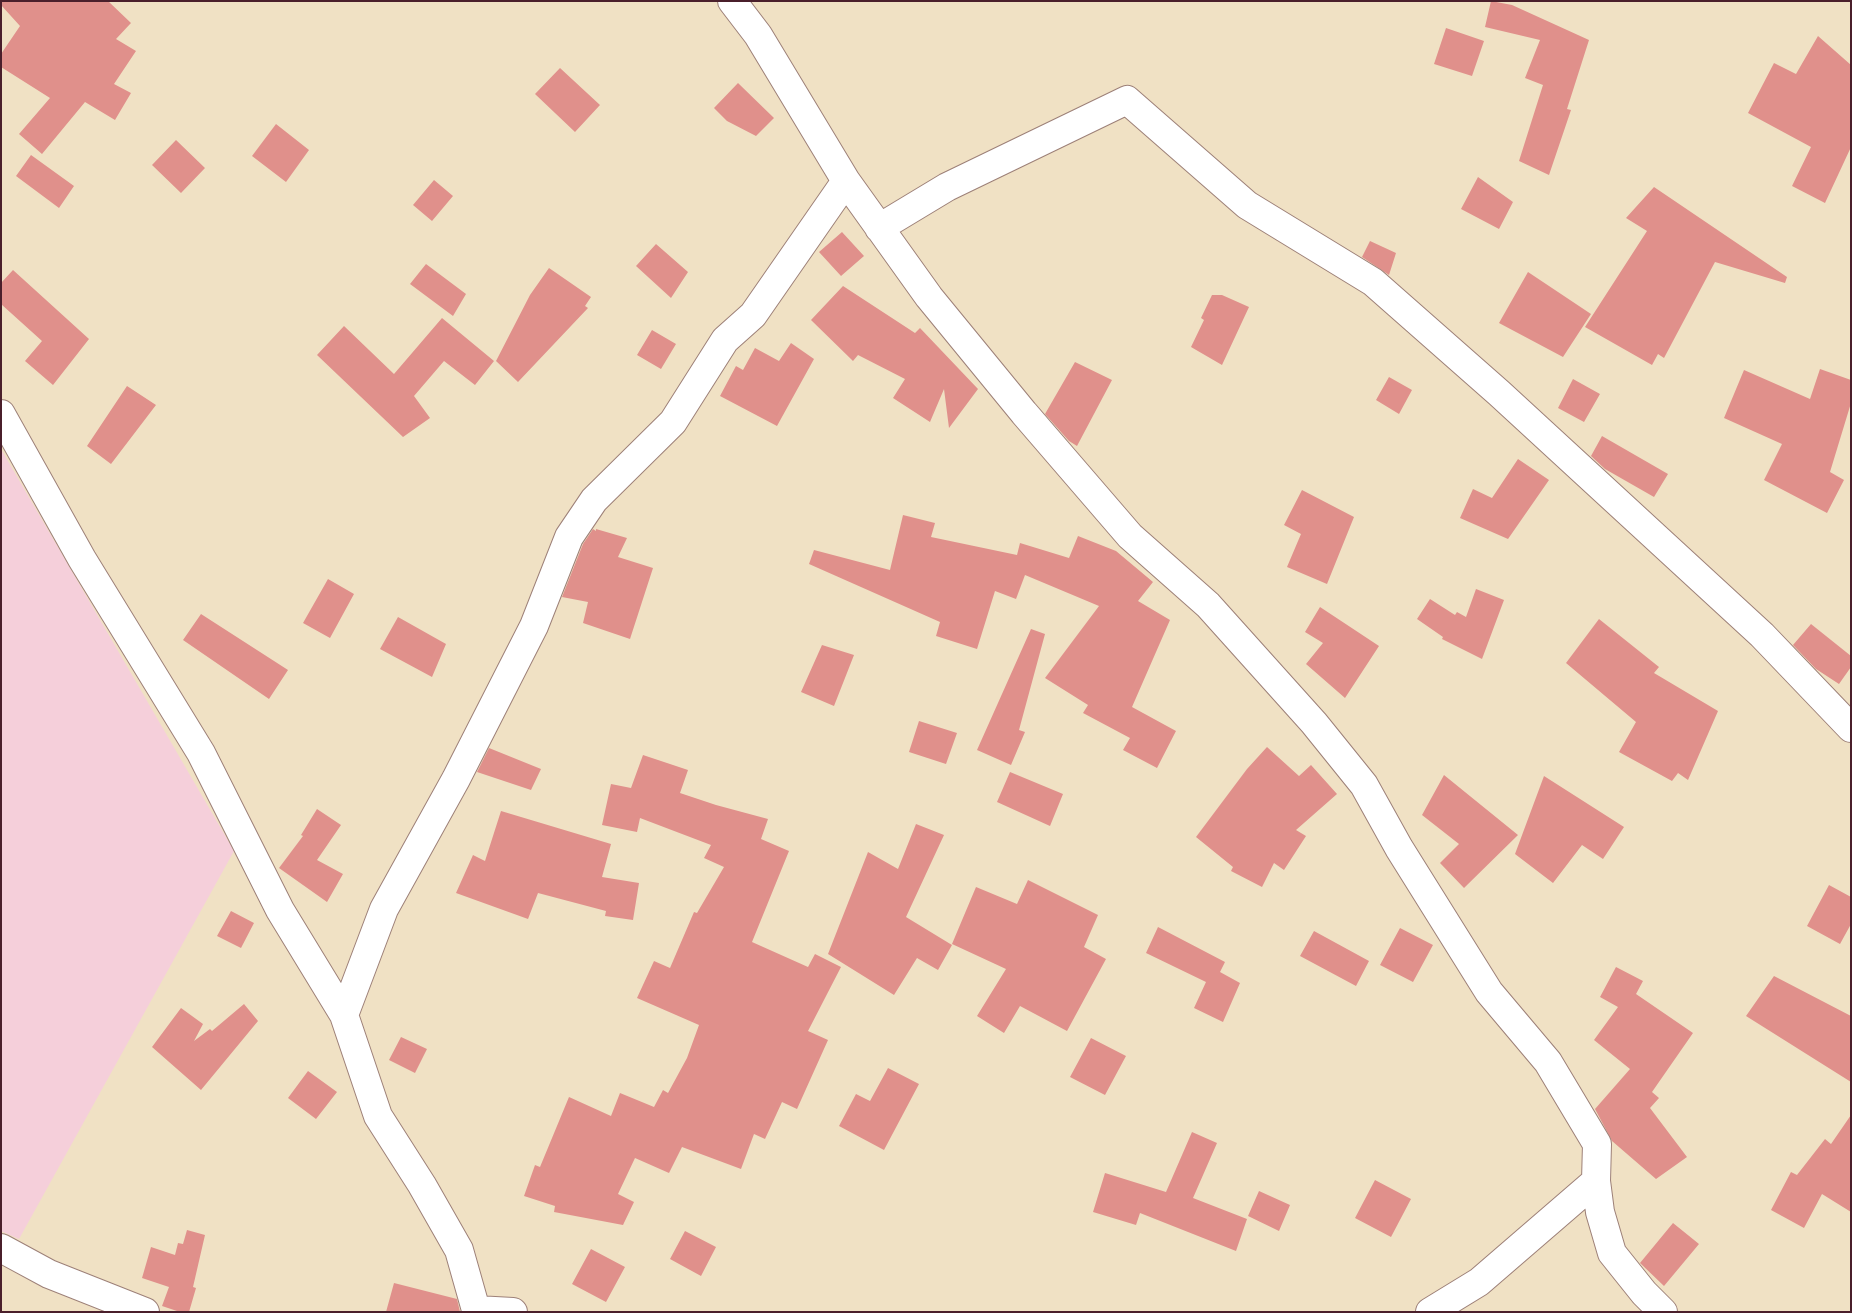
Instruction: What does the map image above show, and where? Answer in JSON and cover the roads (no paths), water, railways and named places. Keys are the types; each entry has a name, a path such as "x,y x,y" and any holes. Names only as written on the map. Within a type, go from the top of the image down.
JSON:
{"street":[{"path":"732,1 758,36 846,181 929,297 1024,413 1130,536 1208,605 1314,722 1364,785 1399,848 1490,992 1548,1062 1593,1136 1597,1144 1596,1181 1600,1212 1612,1253 1644,1293 1663,1312"},
{"path":"879,228 947,187 1042,138 1127,100 1247,204 1373,282 1506,399 1762,634 1851,728"},
{"path":"344,1015 384,909 456,780 534,626 569,537 594,500 672,422 725,340 753,315 846,181"},
{"path":"1,414 82,559 201,752 280,910 344,1015 378,1116 422,1185 459,1250 476,1311 513,1312"},
{"path":"1430,1312 1479,1282 1596,1181"},
{"path":"1,1248 49,1274 144,1312"}]}
